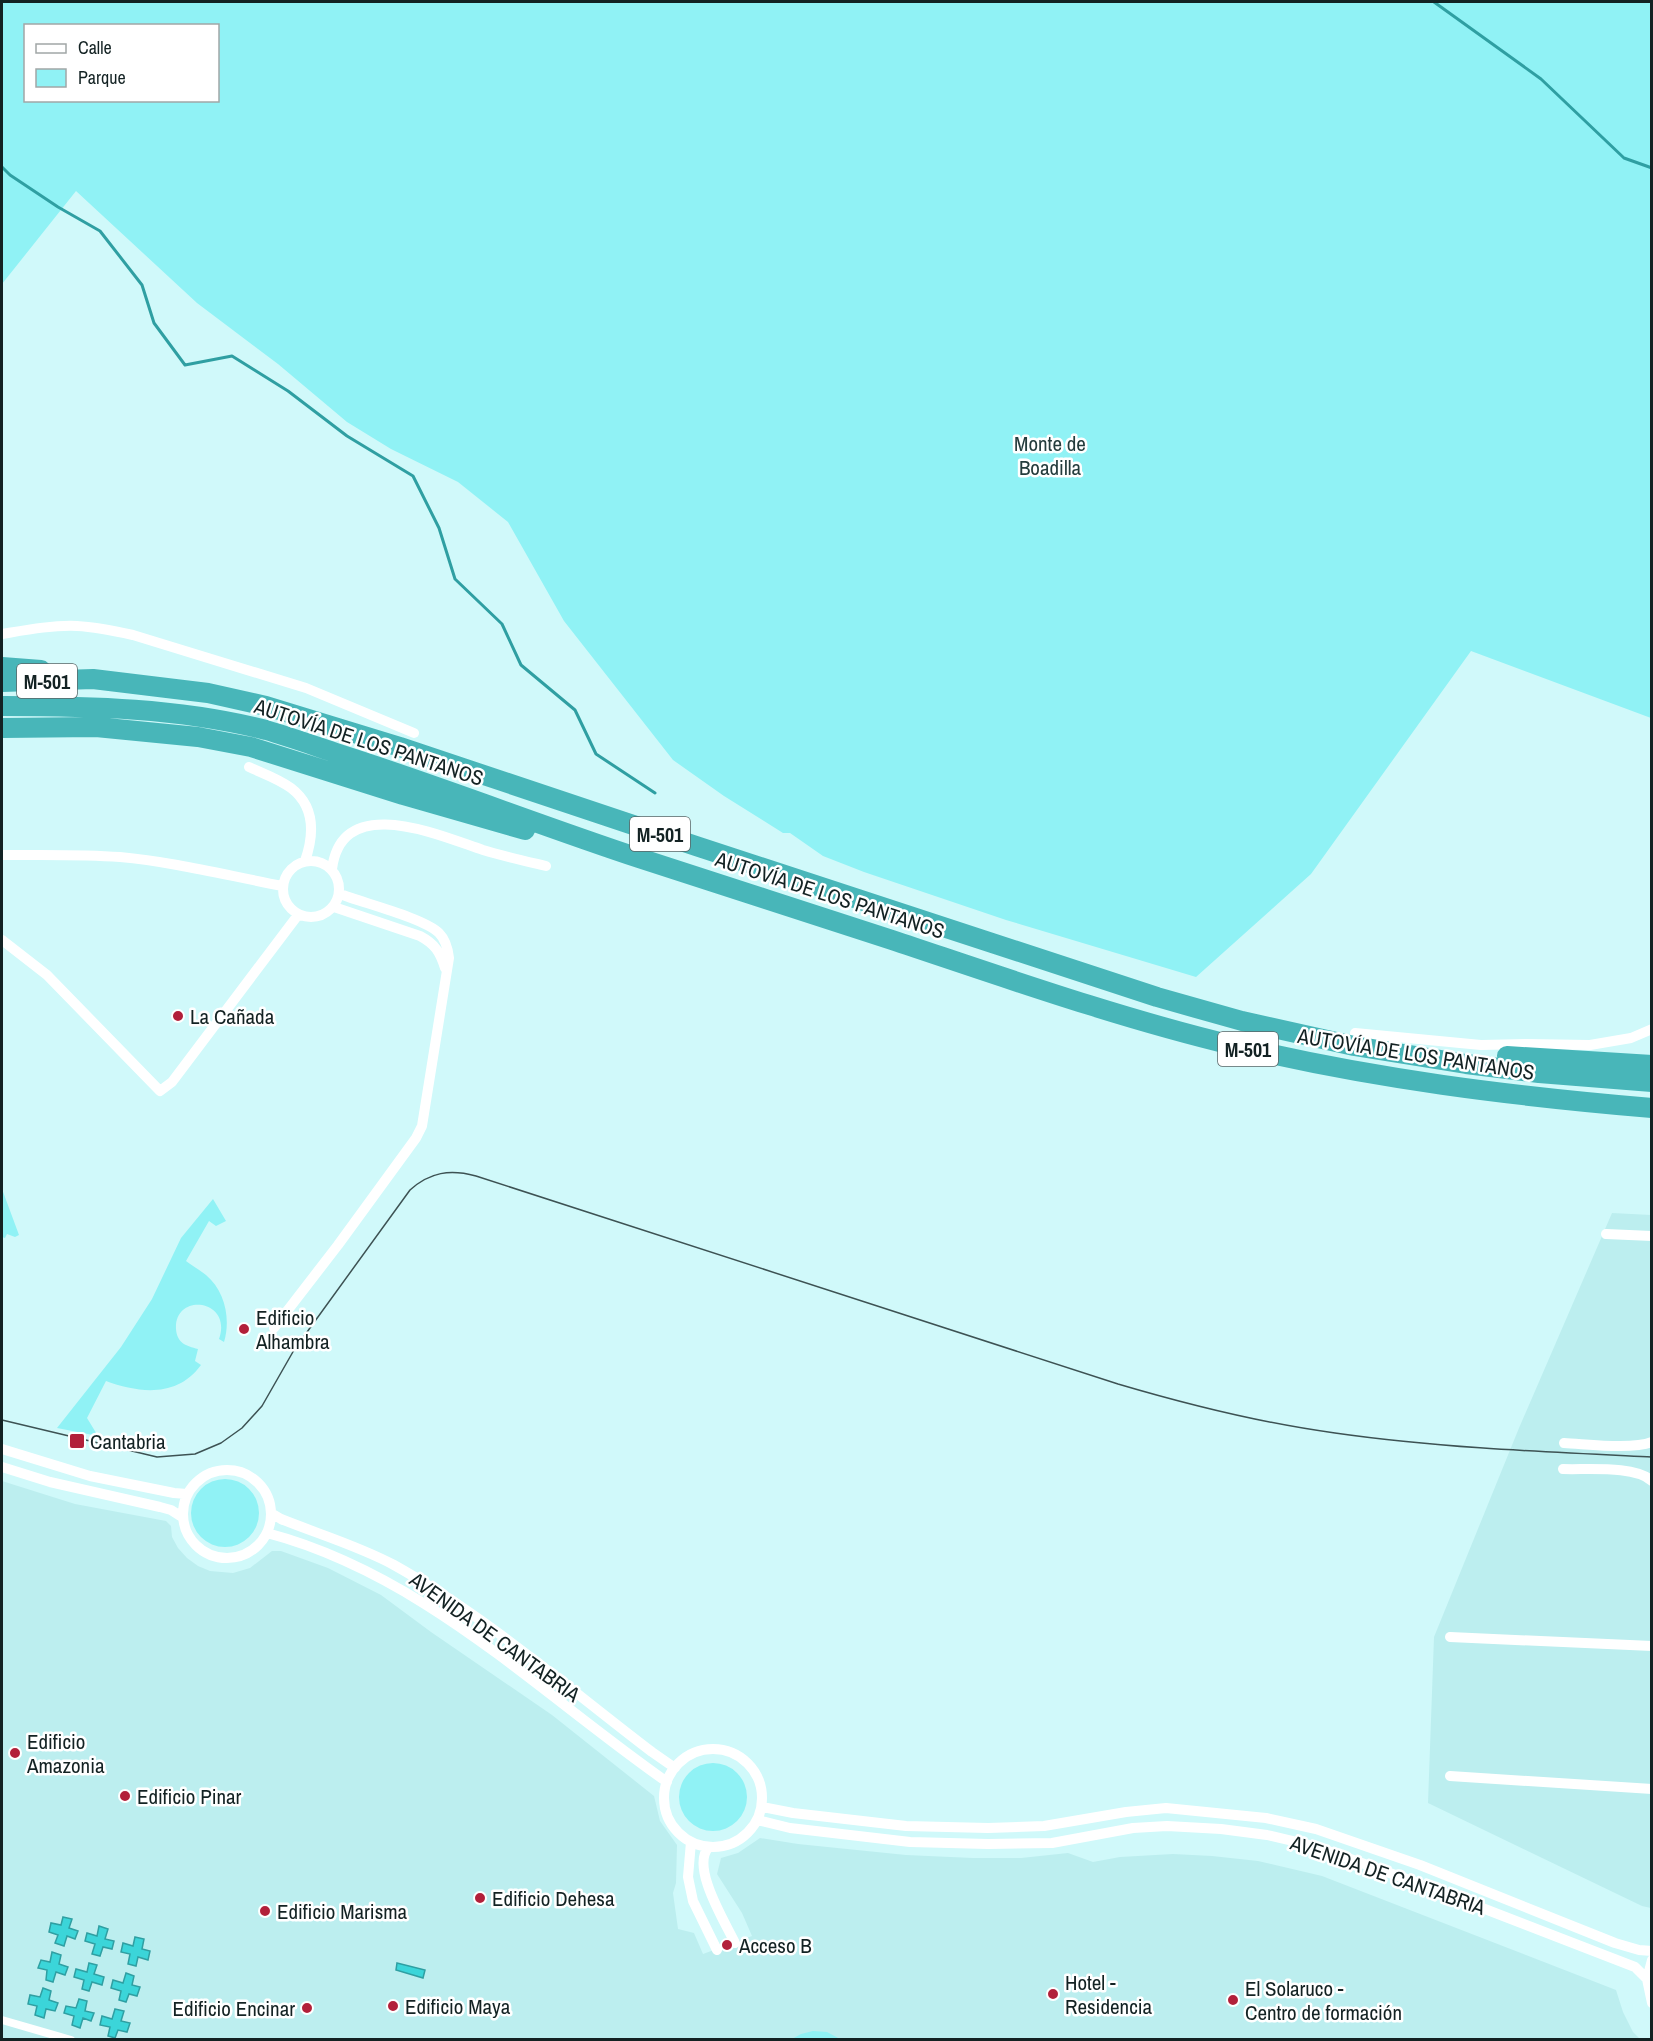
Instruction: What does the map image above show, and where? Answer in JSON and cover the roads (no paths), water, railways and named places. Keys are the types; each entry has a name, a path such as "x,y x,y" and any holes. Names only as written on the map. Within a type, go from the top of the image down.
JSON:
{"highway":[{"path":"2,667 71,671 93,679"},
{"name":"AUTOVÍA DE LOS PANTANOS","path":"2,682 93,679 208,693 266,706 326,723 946,929 1157,997 1242,1021 1354,1046 1466,1064 1539,1073 1652,1082"},
{"name":"AUTOVÍA DE LOS PANTANOS","path":"2,706 120,708 185,715 264,730 394,772 633,856 1003,978 1155,1025 1235,1046 1352,1072 1461,1089 1652,1108"},
{"path":"2,728 96,728 198,738 251,747 500,824 611,855 633,856"},
{"path":"1222,1015 1244,1015 1468,1052 1539,1059 1652,1065"}],"street":[{"path":"2,634 76,626 133,635 306,688 414,733"},
{"path":"249,767 291,788 306,805 311,823 312,841 305,861"},
{"path":"332,869 334,854 341,842 353,832 376,824 407,825 492,853 546,866"},
{"path":"2,855 60,854 122,857 283,886"},
{"path":"305,861 319,862 332,869 339,880 340,894 334,907 314,918 298,915 291,910 284,899 283,886 292,868 305,861"},
{"path":"274,1328 338,1245 416,1138 422,1126 449,958 447,946 440,933 427,924 340,894"},
{"path":"334,907 420,936 433,943 441,954 446,971"},
{"path":"2,940 47,975 160,1090 172,1082 298,915"},
{"path":"1355,1034 1481,1045 1590,1046 1631,1038 1652,1029"},
{"path":"1606,1234 1652,1236"},
{"path":"1564,1443 1630,1446 1652,1442"},
{"path":"2,1449 90,1476 187,1494"},
{"path":"2,1467 50,1482 171,1510 182,1517"},
{"path":"1563,1469 1629,1471 1646,1476 1652,1481"},
{"path":"223,1470 239,1471 253,1478 264,1491 271,1512 267,1533 252,1550 233,1558 211,1556 193,1543 184,1528 182,1517 187,1494 198,1480 210,1473 223,1470"},
{"name":"AVENIDA DE CANTABRIA","path":"271,1512 281,1519 393,1564 436,1590 478,1619 675,1768"},
{"name":"AVENIDA DE CANTABRIA","path":"267,1533 336,1556 386,1580 429,1606 667,1782"},
{"path":"1450,1637 1652,1646"},
{"path":"709,1749 726,1751 742,1758 753,1769 761,1785 762,1806 750,1831 724,1846 710,1847 691,1842 676,1830 667,1815 664,1797 667,1782 675,1768 689,1755 709,1749"},
{"path":"1450,1776 1652,1789"},
{"name":"AVENIDA DE CANTABRIA","path":"762,1806 793,1814 895,1825 953,1827 1044,1826 1126,1812 1166,1808 1266,1818 1316,1828 1420,1865 1596,1936 1639,1950 1652,1951"},
{"name":"AVENIDA DE CANTABRIA","path":"757,1820 790,1828 898,1841 988,1844 1052,1843 1133,1828 1167,1826 1221,1829 1267,1835 1314,1846 1415,1881 1635,1966 1647,1979"},
{"path":"691,1842 688,1877 693,1901 717,1950"},
{"path":"710,1847 705,1851 703,1858 706,1882 735,1943"},
{"path":"1652,1960 1647,1979 1652,2003"},
{"path":"2,2020 71,2040"}],"waterway":[{"path":"1434,2 1541,79 1624,158 1652,168"},
{"path":"2,167 10,175 58,207 100,231 142,285 154,323 185,365 232,356 288,391 347,436 413,476 439,528 455,579 502,624 521,665 575,710 596,754 655,793"}],"tram line":[{"path":"2,1420 157,1457 195,1454 221,1443 242,1428 262,1406 294,1350 410,1190 433,1176 458,1173 476,1176 1118,1384 1225,1413 1307,1429 1374,1438 1493,1449 1652,1457"}],"place":[{"name":"La Cañada","path":"178,1016"},
{"name":"Edificio Alhambra","path":"244,1329"},
{"name":"Cantabria","path":"77,1441"},
{"name":"Edificio Amazonia","path":"15,1753"},
{"name":"Edificio Pinar","path":"125,1796"},
{"name":"Edificio Dehesa","path":"480,1898"},
{"name":"Edificio Marisma","path":"265,1911"},
{"name":"Acceso B","path":"727,1945"},
{"name":"Hotel - Residencia","path":"1053,1994"},
{"name":"El Solaruco - Centro de formación","path":"1233,2000"},
{"name":"Edificio Maya","path":"393,2006"},
{"name":"Edificio Encinar","path":"307,2008"}],"park label":[{"name":"Monte de Boadilla","path":"1050,455"}]}
